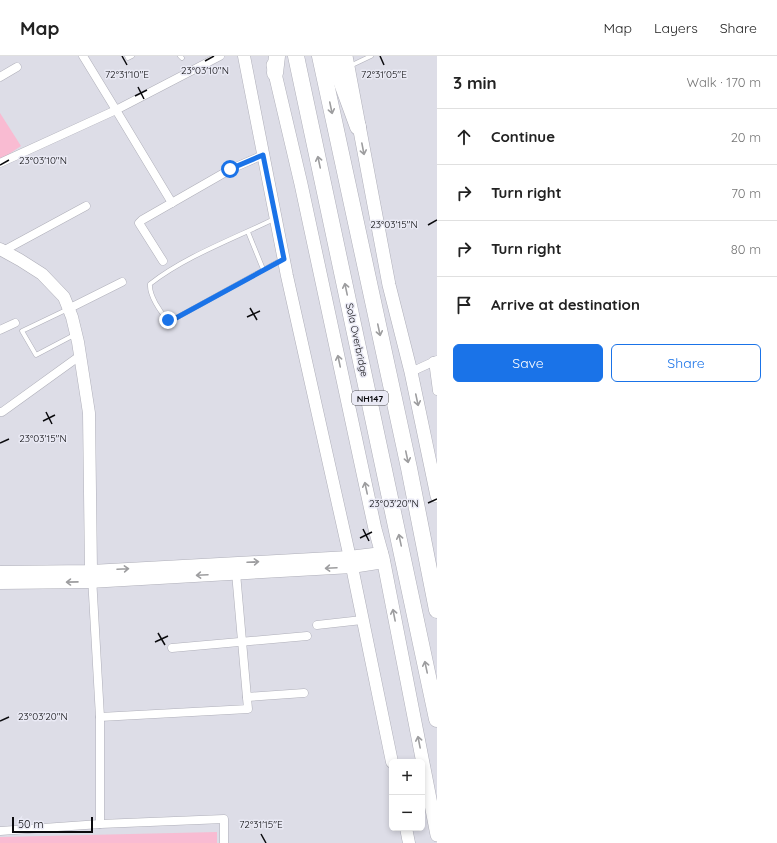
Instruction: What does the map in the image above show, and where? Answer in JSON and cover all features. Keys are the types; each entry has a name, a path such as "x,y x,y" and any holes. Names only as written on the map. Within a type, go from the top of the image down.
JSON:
{"highway":[{"path":"275,73 277,56"},
{"name":"Sola Overbridge","path":"296,56 437,719"},
{"path":"332,56 358,127"},
{"name":"NH147","path":"322,63 407,461 437,610"}],"main road":[{"path":"272,56 301,184 374,529 383,557 437,836"},
{"path":"347,62 358,127 389,285 411,372 437,496"}],"street":[{"path":"82,56 172,203"},
{"path":"0,163 116,110 220,56"},
{"path":"244,56 284,259 351,562 391,759"},
{"path":"0,77 17,68"},
{"path":"163,261 139,223 230,169 263,155"},
{"path":"2,250 86,206"},
{"path":"2,250 42,274 64,297 76,334 80,355 89,413 92,576 100,717 100,824"},
{"path":"68,309 122,282"},
{"path":"0,330 15,323"},
{"path":"0,412 80,355"},
{"path":"411,372 435,361 437,391"},
{"path":"0,572 92,576 236,573 351,562 383,557"},
{"path":"0,583 92,576 351,562"},
{"path":"100,717 248,708 236,573"},
{"path":"317,625 362,620"},
{"path":"172,648 242,643 307,636"},
{"path":"247,697 304,693"},
{"path":"0,831 100,824 224,819 224,843"},
{"path":"407,831 409,843"}],"lane":[{"path":"127,56 128,58 132,56"},
{"path":"347,62 371,56"},
{"path":"276,218 189,260 150,284 150,290 163,315 168,320 176,318 263,269 284,259"},
{"path":"248,232 263,269"},
{"path":"68,309 22,331 36,355 76,334"}],"shaded area":[{"path":"0,113 21,146 0,160"},
{"path":"217,832 217,843 0,843 0,837"}],"route":[{"path":"168,320 176,318 263,269 284,259 263,155 230,169"}]}
